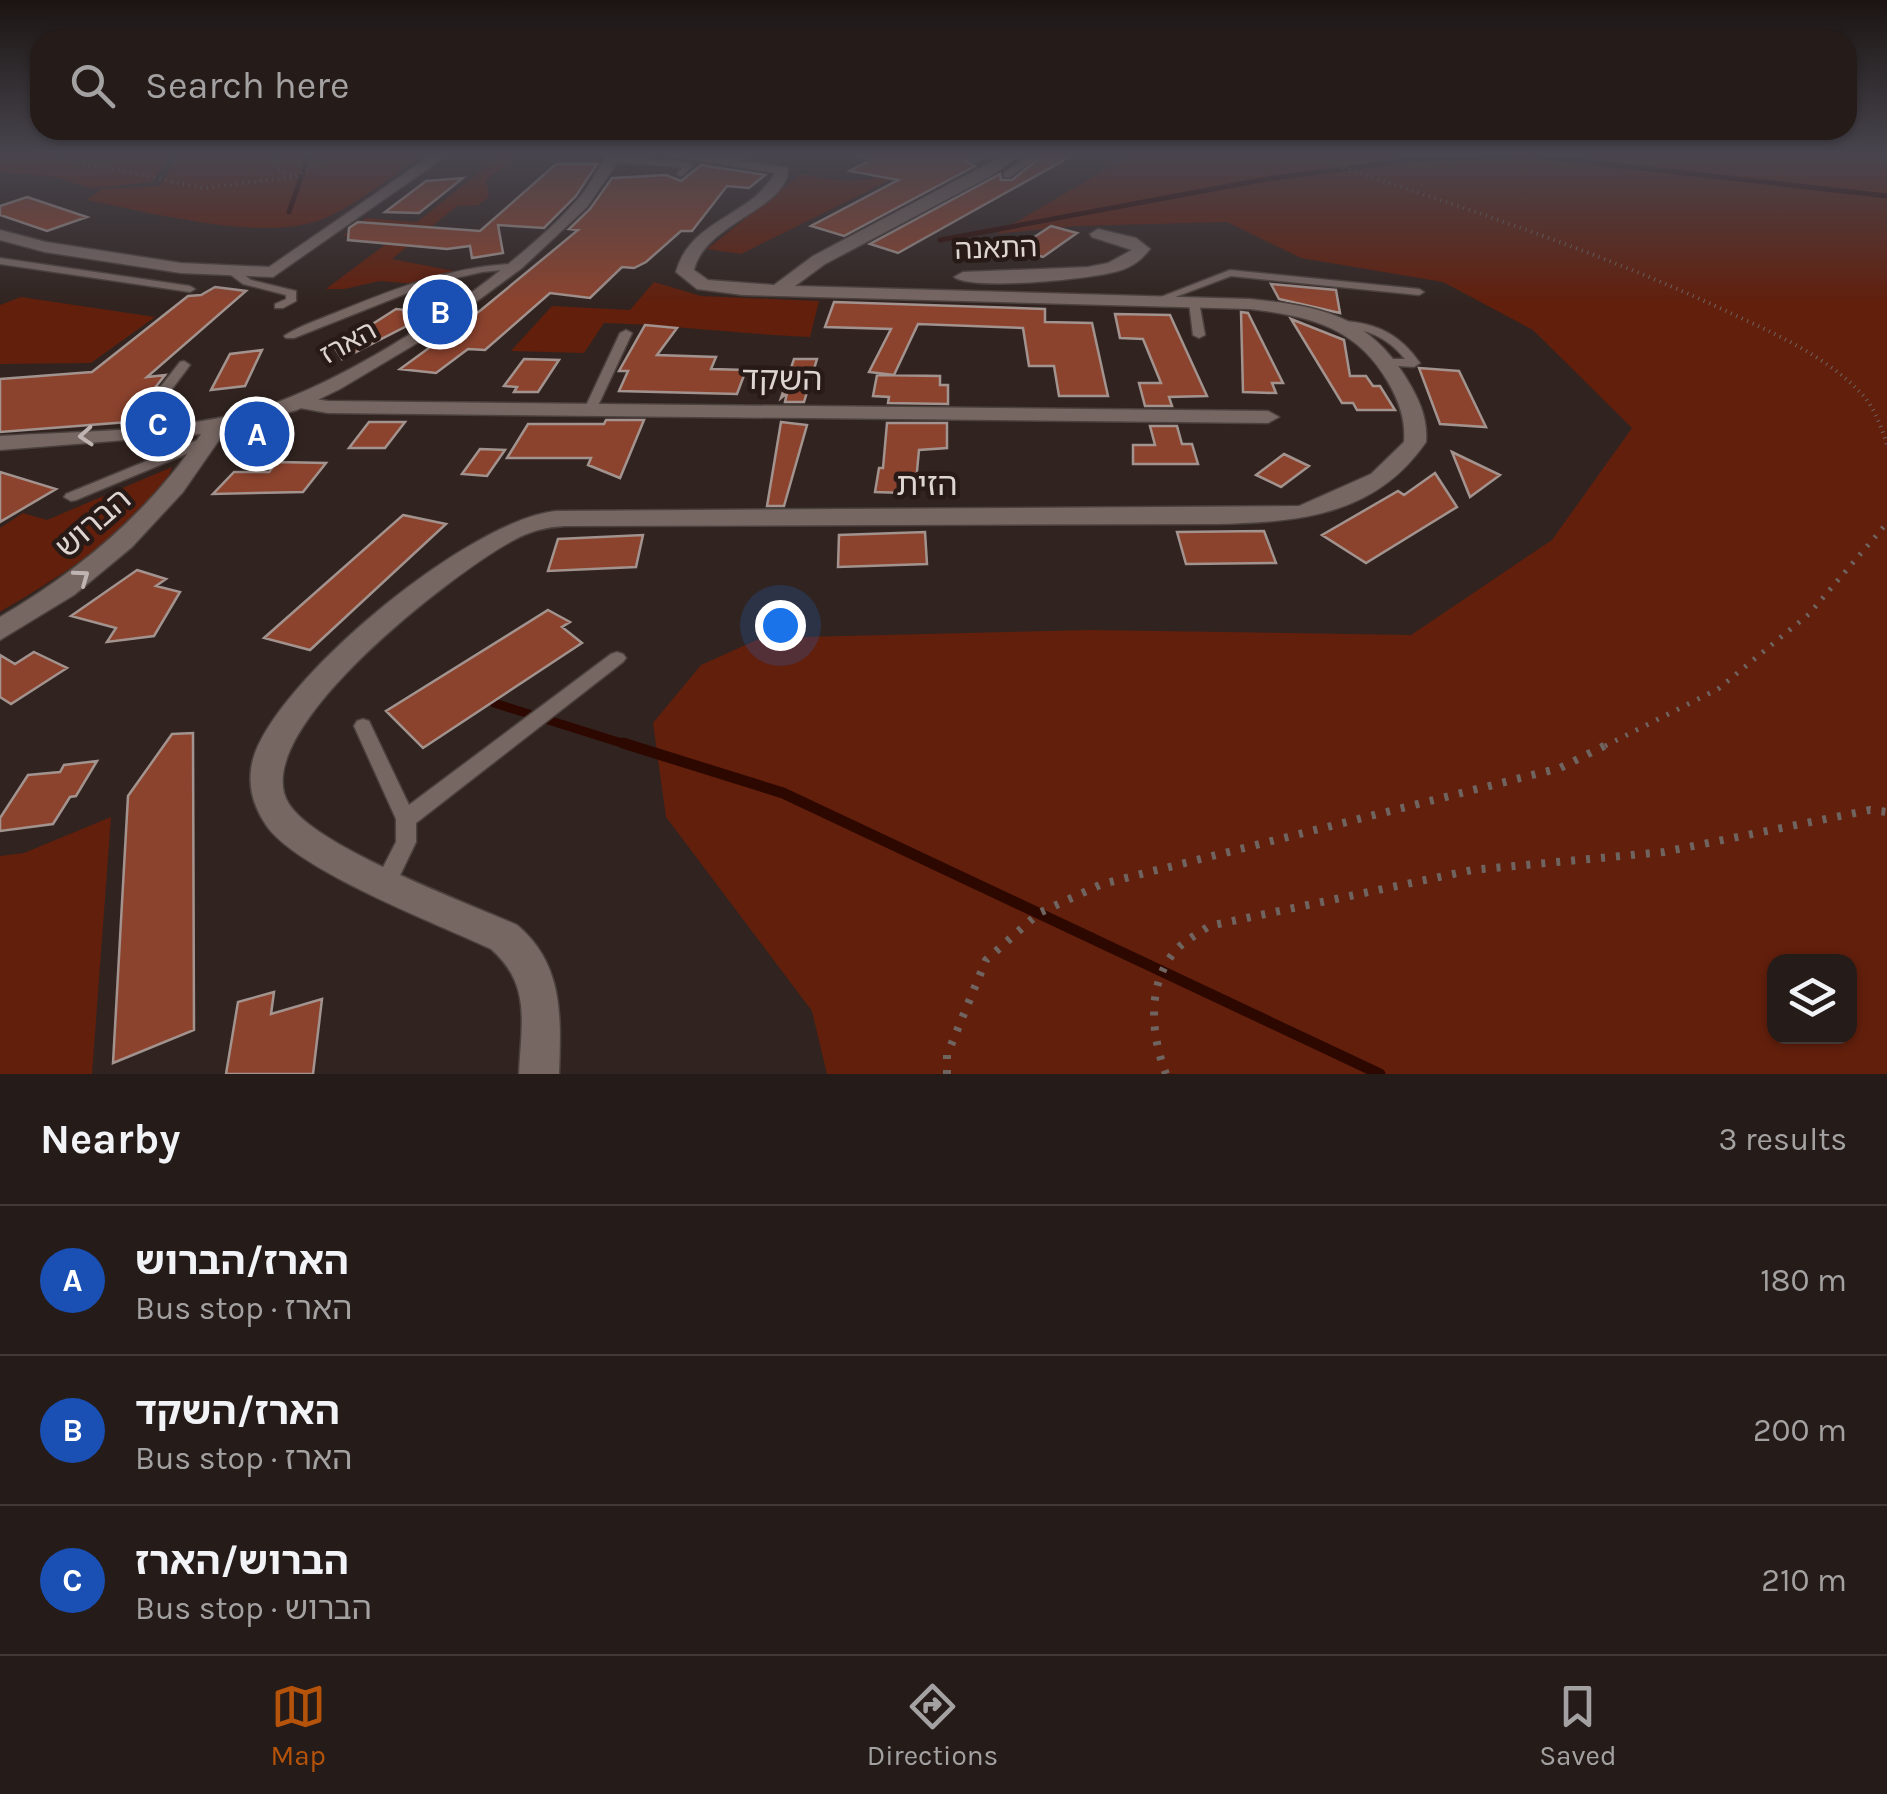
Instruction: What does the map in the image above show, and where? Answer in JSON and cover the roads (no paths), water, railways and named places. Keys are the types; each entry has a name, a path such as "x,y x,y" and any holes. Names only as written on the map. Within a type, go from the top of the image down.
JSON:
{"street":[{"path":"2,238 182,268 273,272 370,204"},
{"name":"הארז","path":"214,432 296,402 416,334 508,268 580,204"},
{"path":"751,204 704,240 685,264 685,272 703,285 787,284 819,260 926,204"},
{"name":"התאנה","path":"787,284 1076,273 1116,267 1141,254 1142,249 1130,241 1098,234"},
{"name":"הזית","path":"539,1074 540,997 524,950 504,937 320,852 281,823 268,802 265,779 268,757 296,708 327,674 495,537 538,521 690,515 1301,512 1328,505 1370,484 1392,470 1415,442 1414,413 1388,362 1370,340 1345,324 1282,307 787,284"},
{"name":"השקד","path":"296,402 328,407 1268,417"},
{"name":"הברוש","path":"0,442 214,432"},
{"name":"הברוש","path":"0,630 54,596 125,542 173,493 214,432"}],"lane":[{"path":"0,260 190,289"},
{"path":"290,336 443,279 493,267 508,268"},
{"path":"231,270 247,282 292,293 291,301 280,306"},
{"path":"1158,300 1230,273 1419,292"},
{"path":"1194,302 1200,335"},
{"path":"590,410 626,333"},
{"path":"131,434 184,366"},
{"path":"70,498 214,432"},
{"path":"406,819 617,658"},
{"path":"363,726 406,819 406,842 386,883"}],"waterway":[{"path":"289,212 292,204"},
{"path":"940,240 1132,204"},
{"path":"494,703 631,746"},
{"path":"623,743 783,793 1380,1074"}],"place":[{"name":"הארז/השקד","path":"440,312"},
{"name":"הברוש/הארז","path":"158,424"},
{"name":"הארז/הברוש","path":"257,434"}]}
